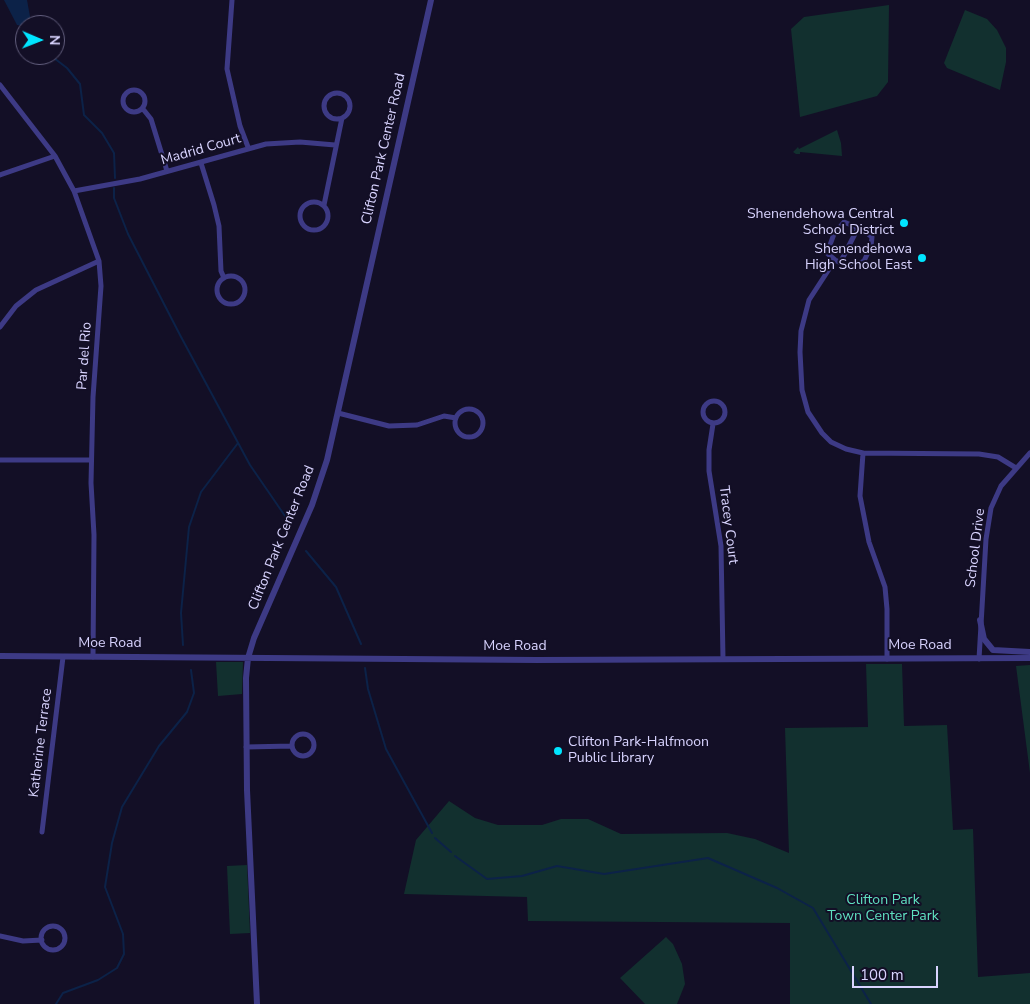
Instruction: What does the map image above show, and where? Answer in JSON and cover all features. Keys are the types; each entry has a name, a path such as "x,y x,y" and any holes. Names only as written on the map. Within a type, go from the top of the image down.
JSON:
{"street":[{"path":"232,0 227,68 240,126 248,147"},
{"name":"Clifton Park Center Road","path":"257,1004 246,747 248,658 254,638 312,505 327,460 430,0"},
{"name":"Par del Rio","path":"0,85 55,156 74,191 99,261 101,286 93,397 91,460 94,535 93,657"},
{"path":"131,90 142,92 146,102 143,109 133,113 127,110 123,104 125,94 131,90"},
{"path":"324,205 315,201 302,206 299,216 303,226 313,230 323,227 328,218 324,205 335,145 342,118 350,111 350,101 344,94 333,93 325,100 325,110 332,118 342,118"},
{"path":"143,109 151,120 167,171"},
{"name":"Madrid Court","path":"74,191 140,179 201,163 248,147 288,142 335,145"},
{"path":"0,175 55,156"},
{"path":"201,163 214,205 218,226 221,271 224,278"},
{"path":"844,222 858,228 872,237 871,246 864,261 852,268 838,262 827,253 834,234 844,222"},
{"path":"858,228 838,262 809,300 801,331 800,352 802,390 808,412 831,442 846,449 863,452 979,454 998,457 1016,468"},
{"path":"0,327 16,306 36,290 99,261"},
{"path":"234,277 242,282 244,296 237,303 224,303 218,295 218,286 224,278 234,277"},
{"name":"Tracey Court","path":"713,401 720,403 725,412 720,422 713,424 707,422 702,413 706,404 713,401"},
{"path":"472,409 481,414 483,427 477,435 464,436 456,428 456,418 462,410 472,409"},
{"path":"338,413 389,426 417,425 444,416 456,418"},
{"name":"Tracey Court","path":"713,424 708,450 709,471 721,546 723,659"},
{"path":"863,452 860,496 869,542 885,586 887,659"},
{"name":"School Drive","path":"979,659 980,620 988,519 1001,486 1030,454"},
{"path":"0,460 91,460"},
{"path":"980,620 984,639 993,650 1030,652"},
{"name":"Moe Road","path":"0,656 723,659 1030,658"},
{"name":"Katherine Terrace","path":"42,832 63,657"},
{"path":"302,734 309,736 313,745 309,754 303,756 294,752 292,746 294,739 302,734"},
{"path":"246,747 292,746"},
{"path":"53,927 62,930 65,940 60,948 53,950 47,948 42,940 45,930 53,927"},
{"path":"0,936 23,941 42,940"}],"green space":[{"path":"889,5 888,82 877,96 800,117 791,29 804,17"},
{"path":"965,10 987,19 997,30 1006,48 1006,62 1000,90 947,68 944,63"},
{"path":"837,130 842,156 800,152 800,154 796,154 793,152 798,147 799,149"},
{"path":"216,662 243,662 242,694 218,696"},
{"name":"Clifton Park Town Center Park","path":"866,664 902,664 904,726 947,725 953,830 973,829 978,977 1030,973 1030,1004 790,1004 790,923 528,921 527,897 404,894 416,840 449,801 475,818 498,825 542,825 561,819 588,819 621,834 727,833 755,839 789,853 785,728 868,727"},
{"path":"1030,665 1030,773 1016,666"},
{"path":"247,865 250,933 230,934 227,866"},
{"path":"666,937 673,944 682,964 685,984 677,1004 645,1004 620,978"}],"water":[{"path":"4,0 27,0 30,15 15,15 15,21"}],"waterway":[{"path":"63,65 80,84 84,115 102,133 114,153 115,178"},
{"path":"114,188 114,198 128,234 180,335 250,465 285,516"},
{"path":"183,645 181,613 189,527 201,492 238,443"},
{"path":"306,551 336,587 361,644"},
{"path":"365,668 368,689 386,749 432,833"},
{"path":"56,1004 63,993 98,980 117,968 124,954 123,934 105,887 112,843 122,807 159,746 187,712 194,693 191,670"},
{"path":"435,838 451,852"},
{"path":"455,856 487,879 522,876 557,866 604,874 708,858 777,888 813,908 871,1004"}],"place":[{"name":"Shenendehowa Central School District","path":"904,223"},
{"name":"Shenendehowa High School East","path":"922,258"},
{"name":"Clifton Park-Halfmoon Public Library","path":"558,751"}]}
